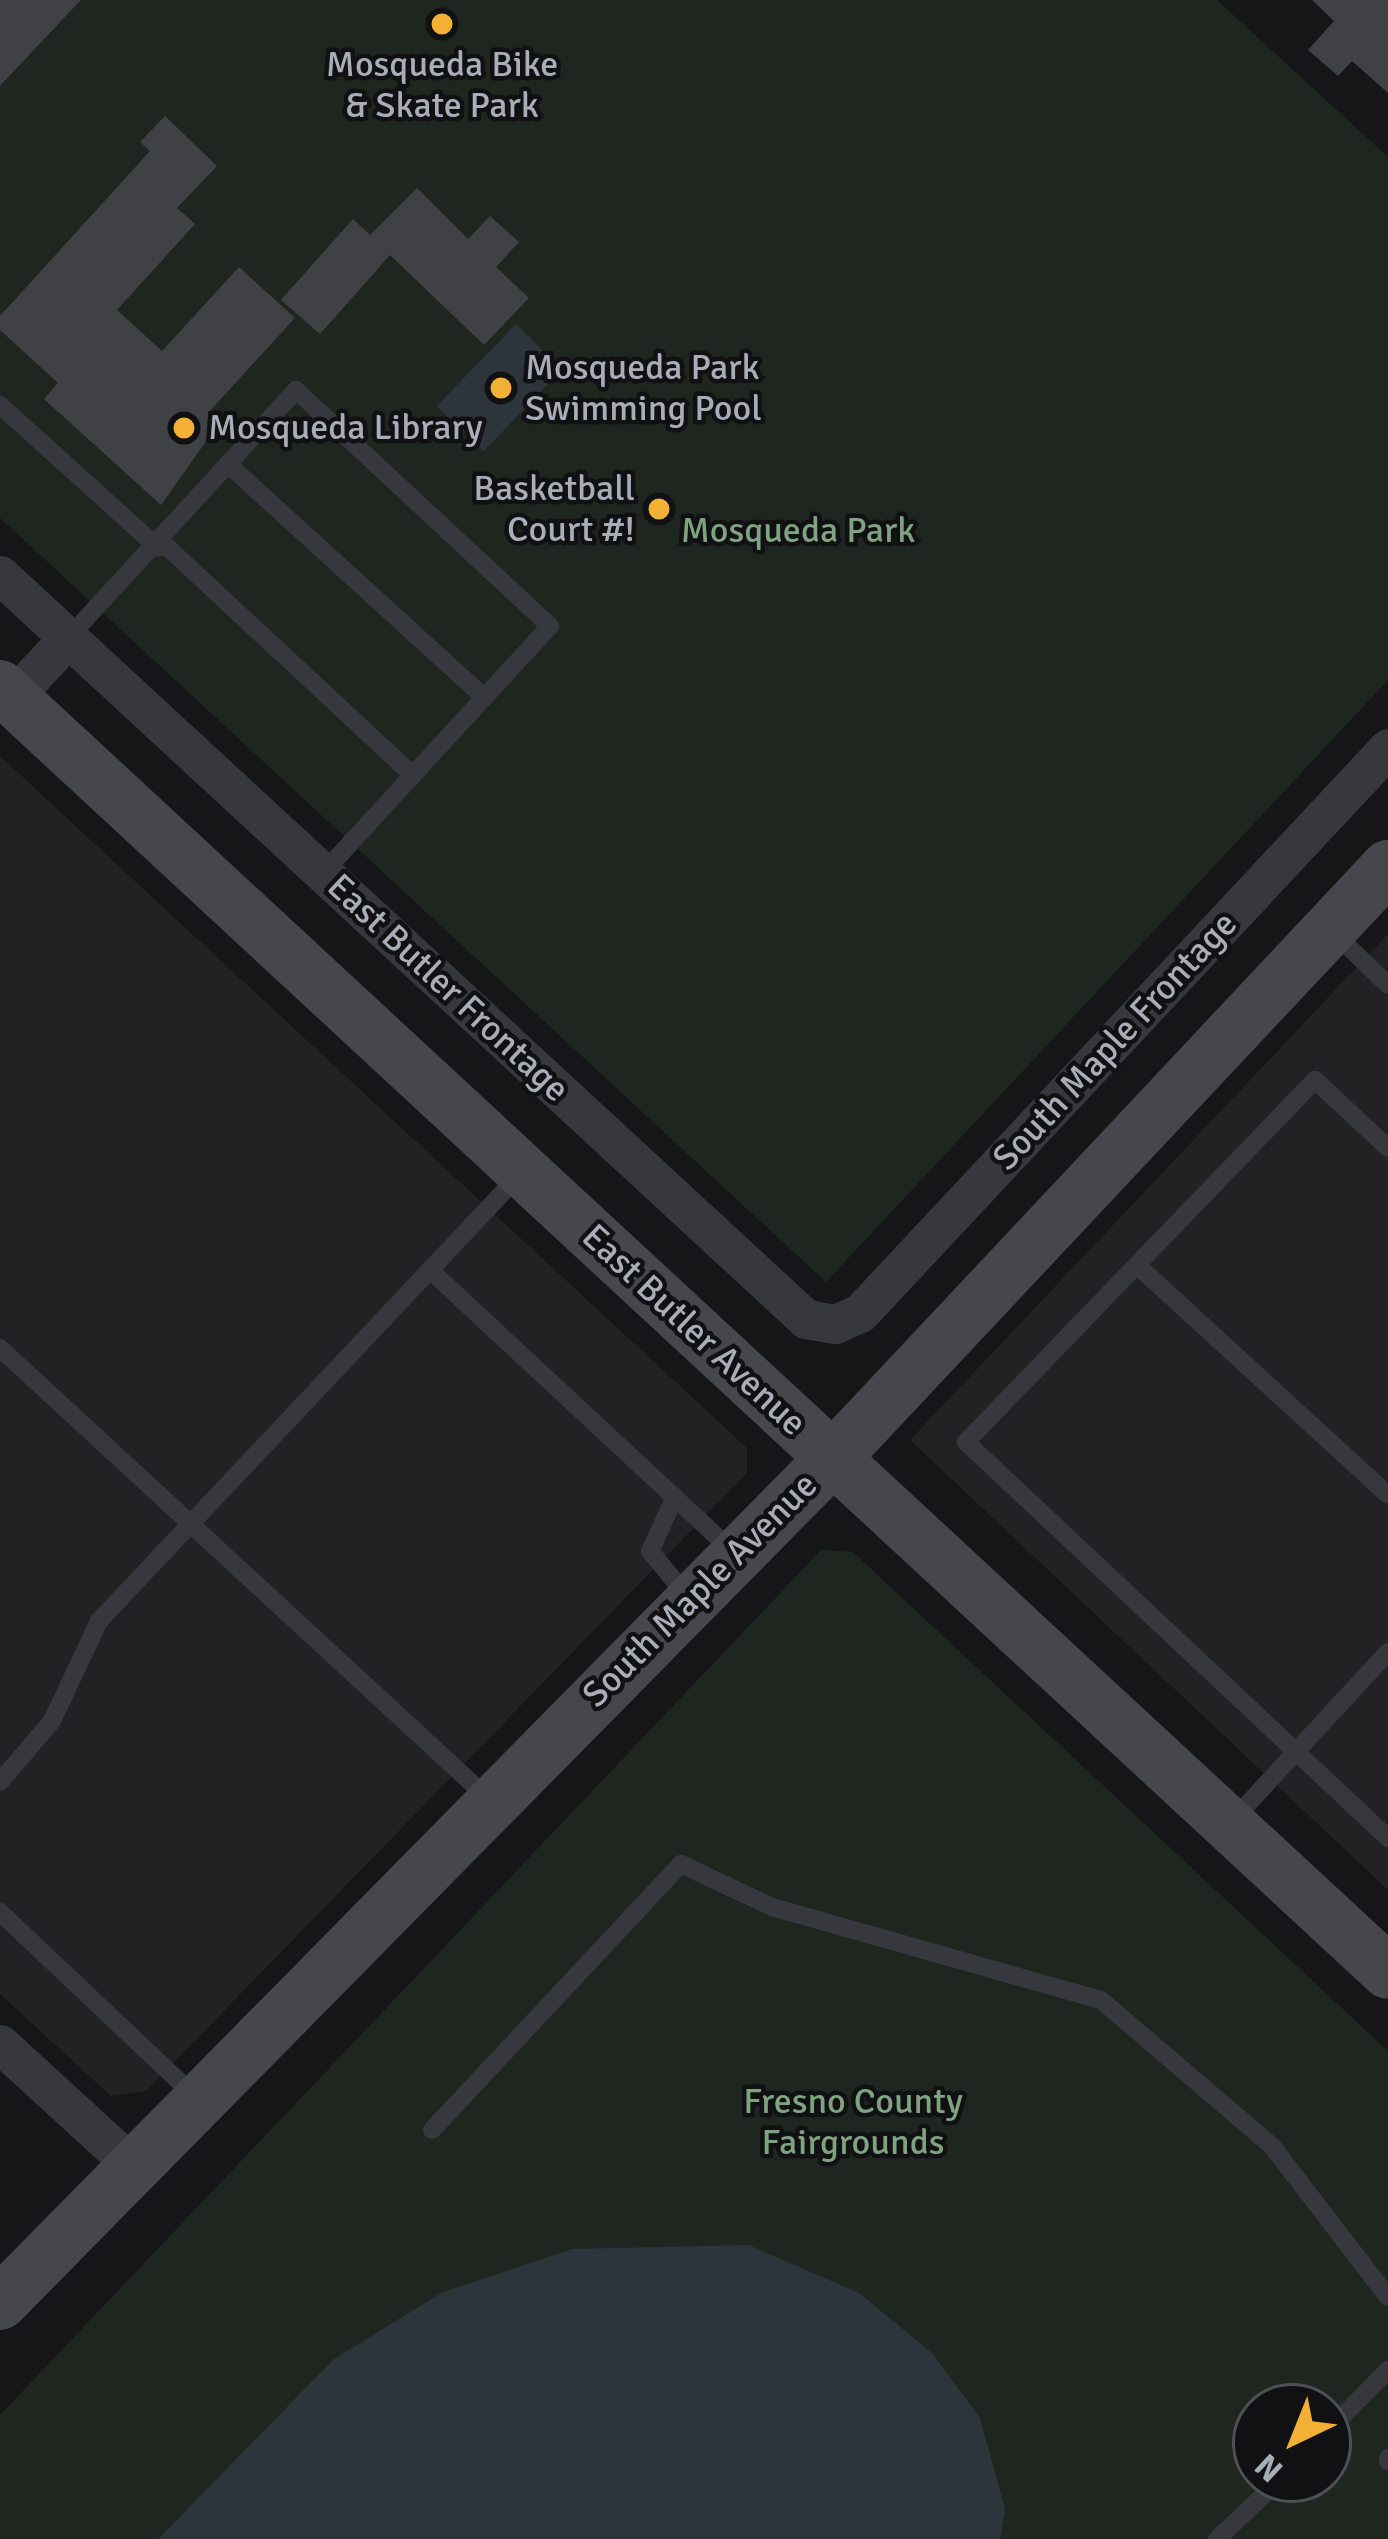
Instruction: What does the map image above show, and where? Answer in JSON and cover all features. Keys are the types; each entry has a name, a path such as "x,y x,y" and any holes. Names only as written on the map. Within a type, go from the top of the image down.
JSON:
{"main road":[{"name":"East Butler Avenue","path":"6,693 1388,1972"},
{"name":"South Maple Avenue","path":"0,2303 489,1799 833,1458 1388,867"}],"street":[{"name":"East Butler Frontage","path":"0,575 806,1319 835,1324"},
{"path":"6,693 68,638"},
{"name":"South Maple Frontage","path":"835,1324 860,1313 1388,748"},
{"path":"0,2044 132,2165"}],"lane":[{"path":"68,638 161,545 296,390 550,626 323,873"},
{"path":"0,405 413,775"},
{"path":"230,466 484,697"},
{"path":"1330,929 1388,985"},
{"path":"1388,1148 1315,1080 967,1442 1388,1838"},
{"path":"0,1782 52,1721 99,1622 522,1172"},
{"path":"1137,1264 1388,1495"},
{"path":"430,1270 735,1555"},
{"path":"0,1348 489,1799"},
{"path":"675,1497 650,1551 690,1600"},
{"path":"1228,1824 1388,1652"},
{"path":"432,2130 681,1864 772,1907 1101,2000 1272,2146 1388,2297"},
{"path":"0,1912 197,2098"},
{"path":"1352,2407 1388,2370"},
{"path":"1216,2539 1255,2503"}],"shaded area":[{"name":"Mosqueda Park Swimming Pool","path":"516,324 563,369 484,451 437,406"},
{"path":"0,756 747,1448 747,1473 146,2091 111,2096 0,1994"},
{"path":"1388,934 1388,1890 910,1440"},
{"path":"749,2245 859,2293 932,2353 980,2418 1005,2509 1000,2539 158,2539 334,2359 443,2292 572,2249"}],"green space":[{"name":"Mosqueda Park","path":"81,0 1217,0 1388,157 1388,680 826,1282 0,518 0,86"},
{"name":"Fresno County Fairgrounds","path":"821,1550 853,1552 1388,2051 1388,2539 0,2539 0,2415"}],"building":[{"path":"0,0 81,0 0,86"},
{"path":"1312,0 1388,0 1388,93 1352,61 1338,76 1308,50 1334,21"},
{"path":"165,116 217,166 177,208 195,224 117,310 162,351 239,267 295,318 208,413 219,423 161,505 44,399 58,383 0,330 0,316 150,151 140,142"},
{"path":"417,188 468,239 490,216 519,242 496,267 529,298 484,345 390,255 320,334 281,300 353,219 370,235"}],"place":[{"name":"Mosqueda Bike & Skate Park","path":"442,24"},
{"name":"Mosqueda Park Swimming Pool","path":"501,388"},
{"name":"Mosqueda Library","path":"184,428"},
{"name":"Basketball Court #!","path":"659,509"}]}
